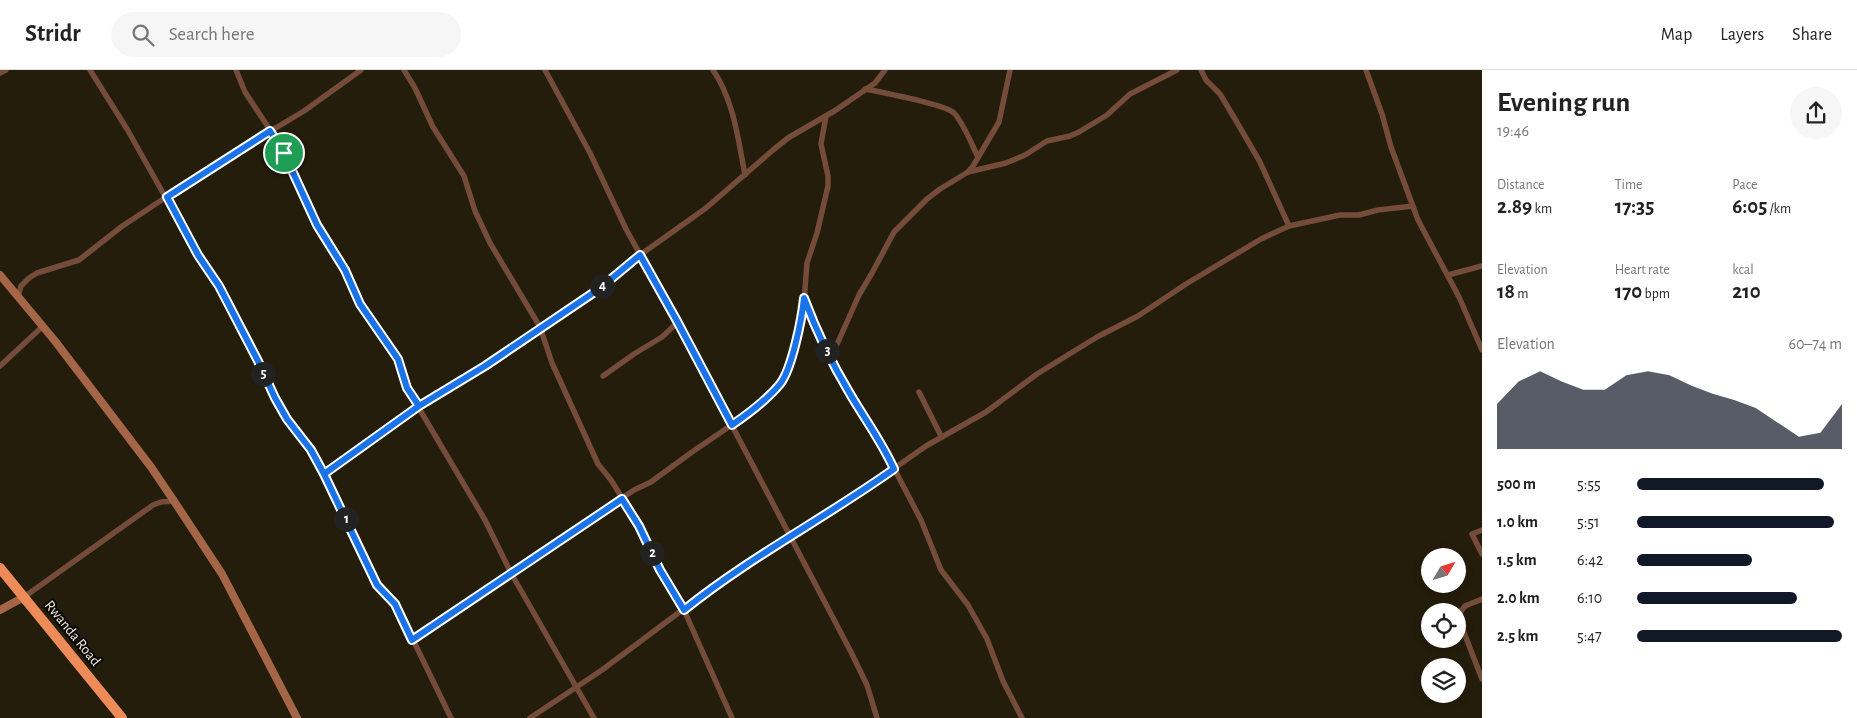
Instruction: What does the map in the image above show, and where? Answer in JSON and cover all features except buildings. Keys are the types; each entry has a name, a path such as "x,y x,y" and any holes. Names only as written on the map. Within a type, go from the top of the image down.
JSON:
{"highway":[{"name":"Rwanda Road","path":"0,568 122,718"}],"street":[{"path":"0,73 6,70"},
{"path":"90,70 167,197 198,255 219,286 287,419 311,450 377,585 395,604 451,718"},
{"path":"236,70 245,92 284,153 317,225 345,270 360,304 398,359 407,388 485,520 511,573 594,718"},
{"path":"18,296 21,286 29,278 37,273 79,260 121,227 270,131 314,105 361,70"},
{"path":"404,70 415,88 433,127 464,176 475,211 490,243 540,327 552,363 598,464 639,526 660,570 684,610 732,718"},
{"path":"545,70 590,153 640,255 678,322 856,661 870,693 878,718"},
{"path":"713,70 724,90 731,110 745,175"},
{"path":"324,474 419,406 485,366 540,327 599,289 640,255 706,208 788,138 826,116 875,83 885,70"},
{"path":"968,172 999,122 1010,70"},
{"path":"828,353 834,351 859,294 894,232 940,188 968,172 1006,163 1025,156 1047,141 1080,132 1107,116 1130,94 1177,70"},
{"path":"1201,70 1206,80 1220,94 1236,119 1260,162 1289,226"},
{"path":"1366,70 1382,114 1391,148 1413,206 1429,241 1448,275 1482,350"},
{"path":"865,89 937,105 950,110 958,119 978,157"},
{"path":"412,640 634,490 651,482 750,412 781,383 795,345 802,314 807,263 817,233 828,186 828,176 821,144 826,116"},
{"path":"530,718 577,687 761,554 790,538 941,436 986,412 1030,378 1097,337 1138,316 1186,284 1261,239 1289,226 1340,215 1359,215 1378,210 1413,206"},
{"path":"1448,275 1482,266"},
{"path":"0,275 43,326 151,467 174,501 222,574 297,718"},
{"path":"804,298 828,353 849,392 886,451 921,520 941,570 968,605 987,639 1003,681 1022,718"},
{"path":"603,376 662,337 678,322"},
{"path":"0,366 43,326"},
{"path":"920,392 941,436"},
{"path":"0,610 24,597 148,508 161,502 174,501"},
{"path":"1482,530 1472,534 1482,554"},
{"path":"1466,605 1482,599"},
{"path":"1466,637 1482,679"}],"route":[{"path":"284,153 270,131 167,197 198,255 219,286 258,361 267,384 287,419 311,450 324,474 419,406 485,366 540,327 599,289 640,255 732,425 757,406 781,383 793,353 804,298 816,329 836,370 886,451 894,469 839,507 761,554 684,610 660,570 639,526 622,499 412,640 395,604 377,585 324,474 368,441 419,406 407,388 398,359 360,304 345,270 317,225 284,153"}]}
